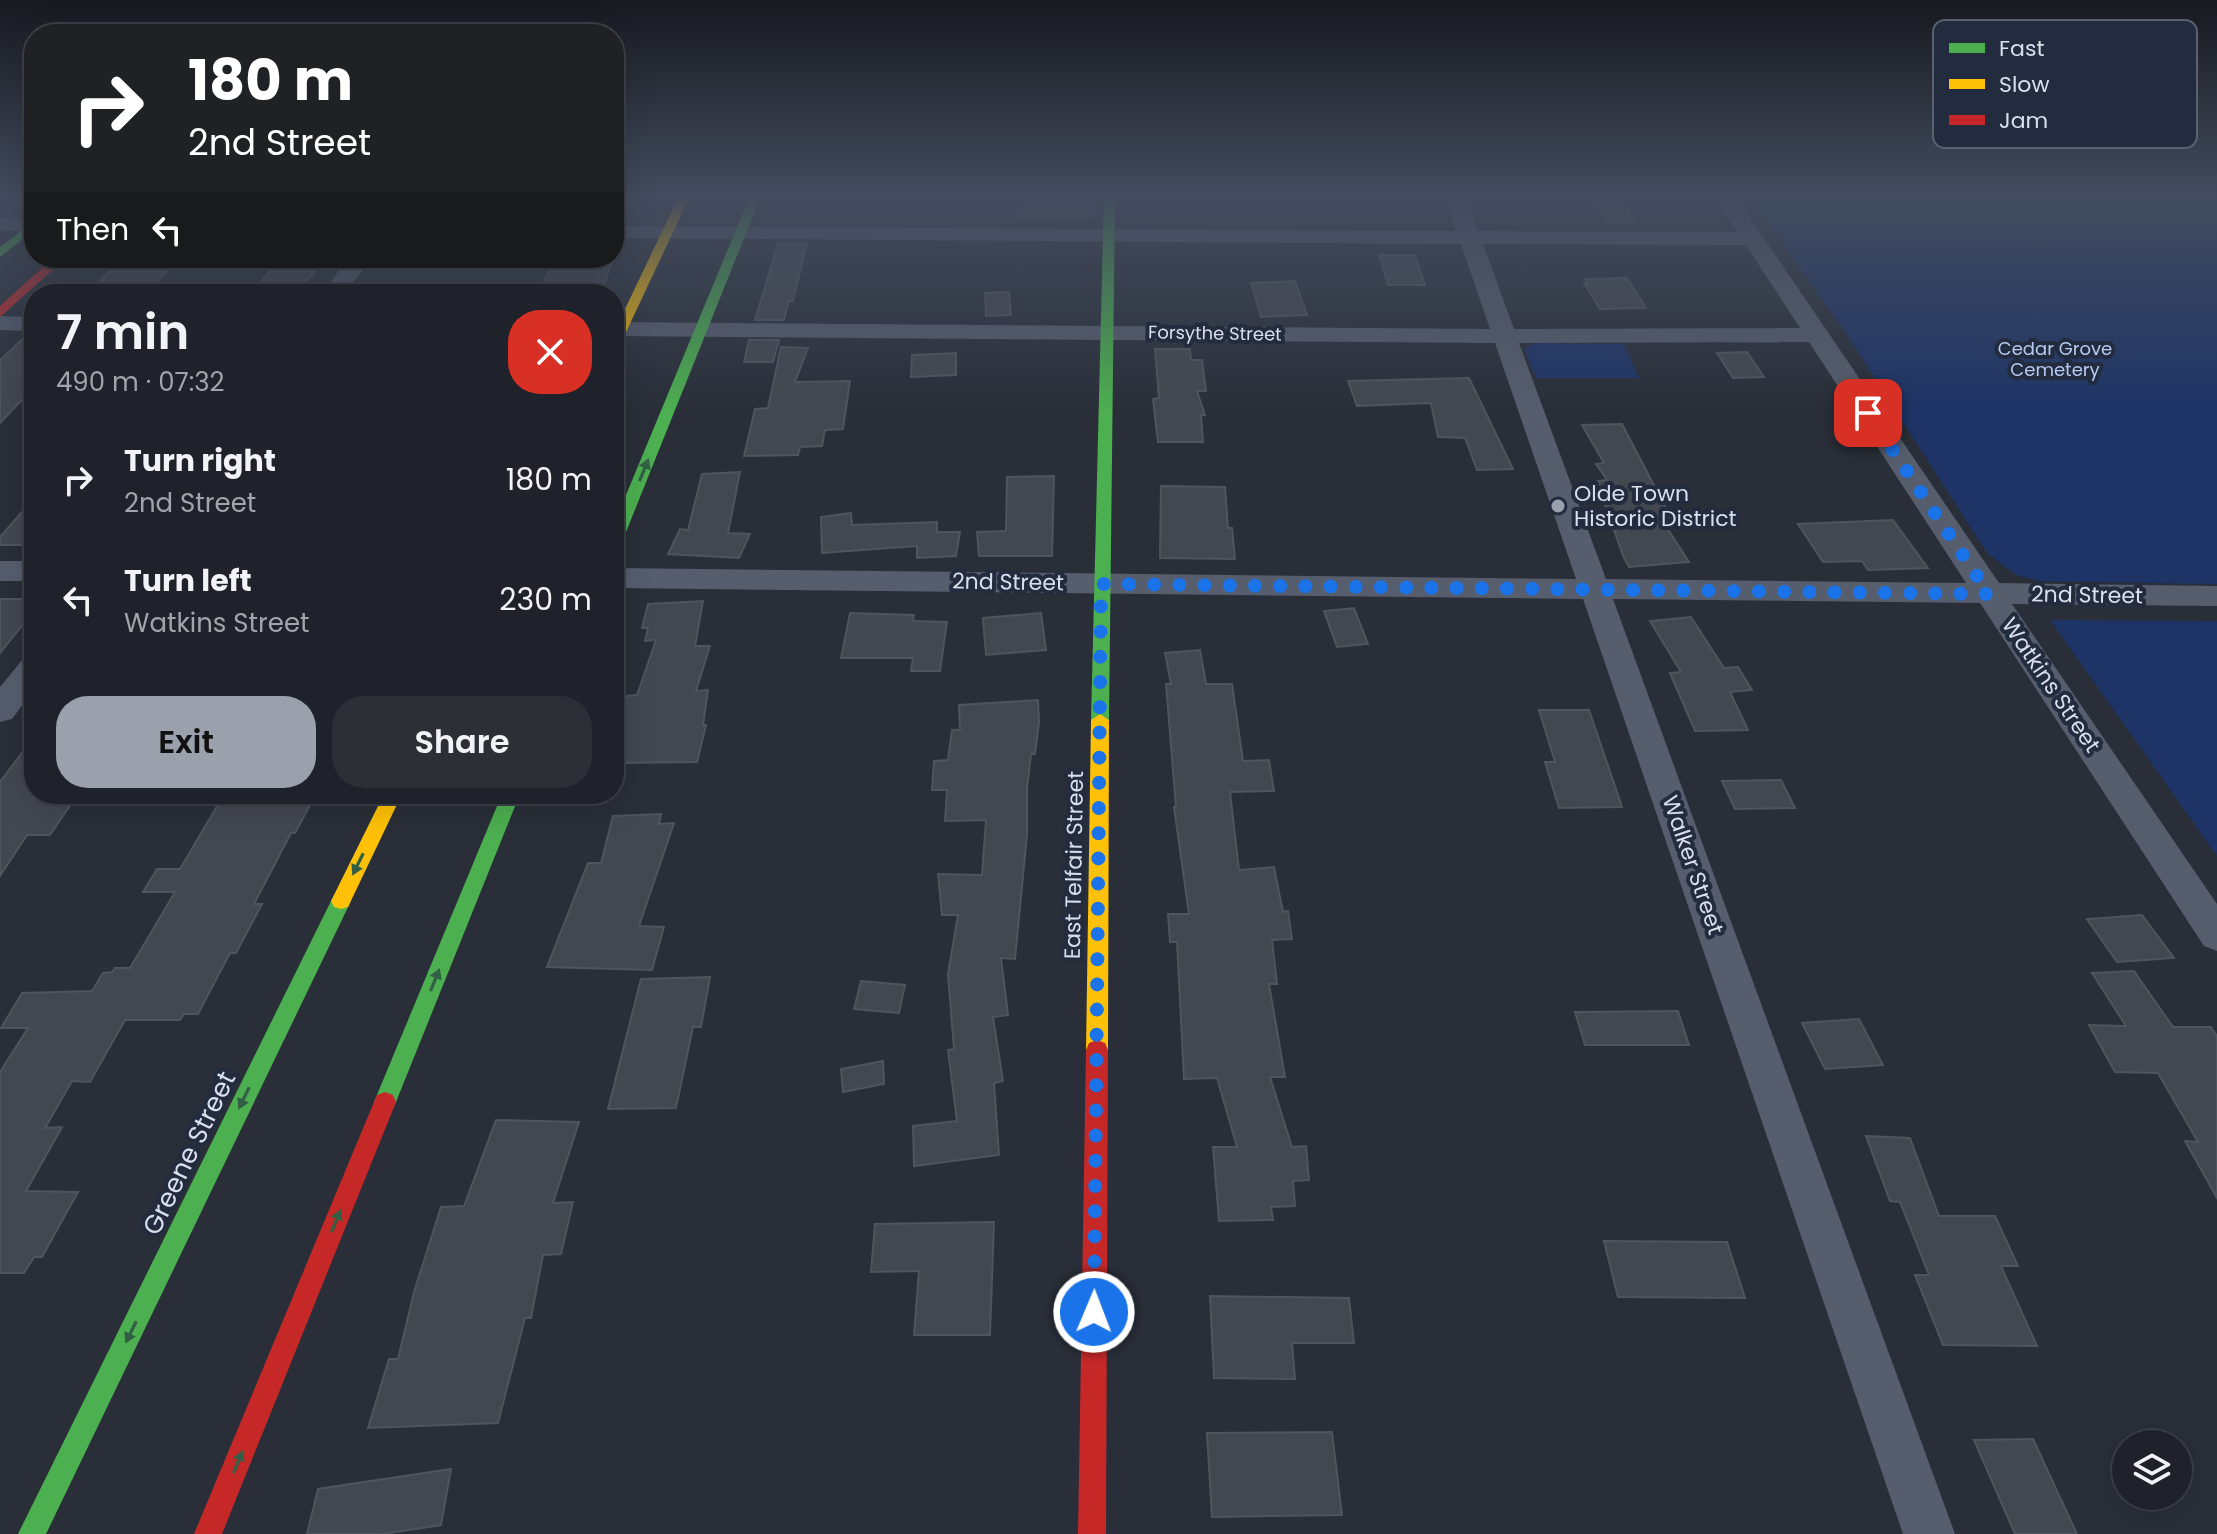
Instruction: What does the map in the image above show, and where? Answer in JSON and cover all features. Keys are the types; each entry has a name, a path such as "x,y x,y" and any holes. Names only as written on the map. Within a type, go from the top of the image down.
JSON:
{"main road":[{"path":"32,284 49,268"},
{"path":"624,320 650,268"},
{"path":"624,518 727,268"},
{"name":"East Telfair Street","path":"1092,1534 1101,584 1108,268"},
{"path":"0,313 24,291"},
{"name":"Greene Street","path":"32,1534 388,804"},
{"path":"208,1534 507,804"}],"street":[{"path":"341,284 353,268"},
{"name":"Walker Street","path":"1480,268 1929,1534"},
{"name":"Watkins Street","path":"1772,268 2217,935"},
{"path":"0,323 24,324"},
{"name":"Forsythe Street","path":"624,334 702,329 1507,336 1816,335"},
{"path":"0,571 24,571"},
{"name":"2nd Street","path":"624,578 2217,596"},
{"path":"0,710 24,680"}],"green space":[{"name":"Cedar Grove Cemetery","path":"1799,268 2217,268 2217,584 2040,581 2016,575 1987,553 1847,335"},
{"path":"1538,343 1624,344 1639,378 1536,378 1525,351 1526,347"},
{"path":"2050,620 2217,621 2217,856"}],"building":[{"path":"113,268 170,268 155,284 98,284"},
{"path":"274,268 318,268 305,284 259,284"},
{"path":"550,268 610,268 604,284 543,284"},
{"path":"771,268 801,268 793,301 789,301 784,320 755,320"},
{"path":"1383,268 1419,268 1425,285 1388,285"},
{"path":"1627,278 1646,308 1600,309 1584,283 1587,283 1585,279"},
{"path":"1295,281 1307,315 1261,317 1251,283"},
{"path":"1009,292 1011,315 986,316 985,293"},
{"path":"24,338 24,398 0,423 0,360"},
{"path":"749,340 779,340 773,362 744,362"},
{"path":"781,347 808,348 795,382 850,381 843,429 825,430 822,446 800,447 798,455 744,456 755,409 768,408"},
{"path":"1155,349 1190,349 1191,360 1202,360 1206,391 1197,391 1205,415 1201,415 1203,442 1158,442 1153,399 1159,398"},
{"path":"1747,352 1764,377 1733,378 1717,353"},
{"path":"956,353 956,375 911,377 912,355"},
{"path":"1469,378 1513,469 1477,470 1465,438 1438,437 1431,403 1357,406 1348,381"},
{"path":"1622,424 1671,518 1660,517 1689,562 1629,567 1624,558 1605,505 1609,505 1598,481 1607,480 1596,464 1604,463 1582,425"},
{"path":"740,472 728,533 750,534 739,558 668,554 680,529 688,530 702,474"},
{"path":"1054,476 1052,556 979,556 977,532 1006,531 1007,477"},
{"path":"1161,486 1225,487 1228,528 1232,528 1235,559 1160,558"},
{"path":"24,509 24,545 0,545 0,537"},
{"path":"851,513 852,525 937,522 937,532 960,532 956,556 917,558 917,546 822,553 821,517"},
{"path":"1893,520 1928,568 1868,570 1862,561 1823,562 1798,524"},
{"path":"0,599 24,599 24,623 0,653"},
{"path":"703,601 695,646 710,646 696,691 708,690 703,725 706,725 697,762 624,763 626,696 637,695 656,640 645,641 648,628 642,628 648,604"},
{"path":"1354,608 1368,644 1337,647 1324,611"},
{"path":"850,613 914,615 913,621 947,622 940,671 911,671 913,658 841,658"},
{"path":"1041,613 1046,650 986,655 983,618"},
{"path":"1691,617 1724,668 1738,667 1752,690 1730,692 1748,730 1695,731 1670,673 1681,672 1650,621"},
{"path":"1200,650 1206,684 1232,684 1243,761 1269,760 1274,791 1230,792 1239,870 1274,867 1283,912 1288,911 1292,939 1272,940 1277,984 1269,984 1285,1077 1270,1077 1292,1147 1306,1146 1309,1180 1293,1181 1295,1206 1271,1207 1273,1220 1219,1221 1213,1147 1237,1147 1217,1078 1184,1079 1177,942 1170,942 1168,914 1189,914 1174,807 1166,684 1171,684 1165,653"},
{"path":"1038,700 1039,722 1027,789 1027,834 1015,959 1001,958 1008,1015 993,1017 1003,1081 994,1083 999,1155 914,1166 913,1126 957,1121 948,1050 954,1049 948,974 958,915 942,915 938,874 982,875 986,820 945,821 947,790 932,790 934,761 948,760 952,730 960,730 959,705"},
{"path":"1539,710 1589,710 1622,807 1559,808 1545,762 1555,762"},
{"path":"24,750 24,804 71,804 50,835 27,835 0,876 0,782"},
{"path":"1781,780 1795,808 1735,809 1722,781"},
{"path":"218,804 311,804 295,833 291,833 254,904 262,904 236,953 230,953 198,1014 184,1014 180,1020 125,1020 90,1082 72,1081 45,1128 62,1127 26,1191 78,1192 42,1257 34,1257 24,1273 0,1273 0,1072 28,1028 1,1028 22,993 92,991 103,973 112,972 115,968 130,968 175,892 143,892 157,869 180,869"},
{"path":"661,814 659,824 674,823 639,926 664,927 652,970 547,967 588,863 601,863 613,816"},
{"path":"2142,915 2174,958 2117,962 2087,919"},
{"path":"2134,971 2173,1027 2211,1027 2217,1036 2217,1198 2185,1141 2198,1142 2158,1073 2115,1072 2089,1025 2126,1026 2092,973"},
{"path":"710,977 701,1027 693,1027 676,1108 608,1109 641,979"},
{"path":"861,981 905,985 899,1013 854,1009"},
{"path":"1678,1011 1689,1045 1585,1045 1575,1012"},
{"path":"1859,1019 1883,1065 1825,1069 1802,1023"},
{"path":"883,1061 884,1084 843,1092 841,1069"},
{"path":"496,1120 579,1122 553,1203 573,1202 561,1254 543,1255 531,1318 525,1318 498,1423 368,1428 389,1359 398,1359 414,1292 441,1207 464,1206"},
{"path":"1866,1136 1910,1138 1939,1216 1995,1216 2018,1266 2001,1266 2037,1346 1943,1345 1915,1275 1929,1275 1900,1202 1890,1201"},
{"path":"994,1222 990,1335 914,1335 919,1271 871,1272 875,1224"},
{"path":"1604,1241 1727,1242 1745,1298 1618,1297"},
{"path":"1210,1296 1349,1298 1354,1343 1292,1343 1295,1379 1214,1378"},
{"path":"1332,1432 1342,1515 1212,1517 1207,1433"},
{"path":"2033,1439 2077,1534 2015,1534 1974,1440"},
{"path":"451,1469 441,1525 382,1534 307,1534 318,1489"}],"traffic: fast":[{"path":"624,518 727,268"},
{"path":"1100,720 1109,268"},
{"path":"385,1102 507,804"},
{"path":"32,1534 341,901"}],"traffic: slow":[{"path":"624,324 651,268"},
{"path":"1097,1050 1100,720"},
{"path":"341,901 388,804"}],"traffic: jam":[{"path":"32,284 49,268"},
{"path":"0,313 24,291"},
{"path":"1092,1534 1097,1050"},
{"path":"208,1534 385,1102"}],"place":[{"name":"Olde Town Historic District","path":"1558,506"}],"route":[{"path":"1094,1312 1101,584 1989,594 1868,413"}]}
